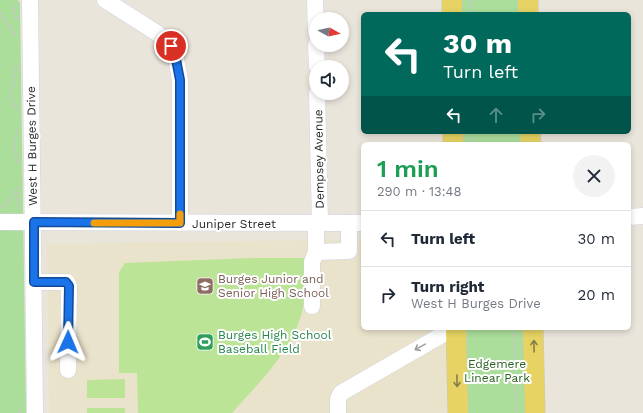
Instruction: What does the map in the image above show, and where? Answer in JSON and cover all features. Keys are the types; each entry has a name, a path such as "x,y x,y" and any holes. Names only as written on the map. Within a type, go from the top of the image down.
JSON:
{"main road":[{"path":"452,0 452,12"},
{"path":"528,0 528,12"},
{"path":"455,330 458,413"},
{"path":"533,330 535,413"}],"street":[{"name":"West H Burges Drive","path":"25,0 26,222 34,282 35,413"},
{"path":"105,0 157,33 171,46 175,54 180,80 180,223"},
{"path":"315,0 315,12"},
{"name":"Dempsey Avenue","path":"312,306 312,262 316,252 318,224 317,100"},
{"path":"631,217 643,216"},
{"name":"Juniper Street","path":"0,222 356,223"},
{"path":"316,252 349,251 356,223"},
{"path":"34,282 66,282 69,286 68,370"},
{"path":"338,413 338,399 341,393 451,330"}],"path":[{"path":"18,24 14,10 25,0"},
{"path":"471,0 471,12"},
{"path":"0,12 18,40 18,34"},
{"path":"17,63 10,97 18,112 19,120"},
{"path":"18,127 14,148 19,169"},
{"path":"0,208 8,203 17,190 18,185"},
{"path":"17,190 26,222"},
{"path":"514,330 516,413"}],"shaded area":[{"name":"Burges Junior and Senior High School","path":"361,239 361,330 448,330 449,413 49,413 47,244"}],"green space":[{"path":"0,0 18,0 20,3 26,413 0,413"},
{"path":"458,0 524,0 525,12 458,12"},
{"path":"459,134 527,134 527,142 459,142"},
{"name":"Burges High School Baseball Field","path":"250,258 304,258 305,290 301,317 295,332 277,362 232,413 138,413 137,373 119,373 119,272 125,263"},
{"name":"Edgemere Linear Park","path":"462,330 530,330 532,413 463,413"},
{"path":"125,379 125,398 87,398 87,380"},
{"path":"87,408 125,408 125,413 87,413"}],"slow traffic":[{"path":"94,223 180,223 180,214"}],"place":[{"name":"Burges Junior and Senior High School","path":"205,286"},
{"name":"Burges High School Baseball Field","path":"205,342"}],"route":[{"path":"68,342 69,286 66,282 34,282 34,222 180,223 180,80 175,54 171,46"}]}
